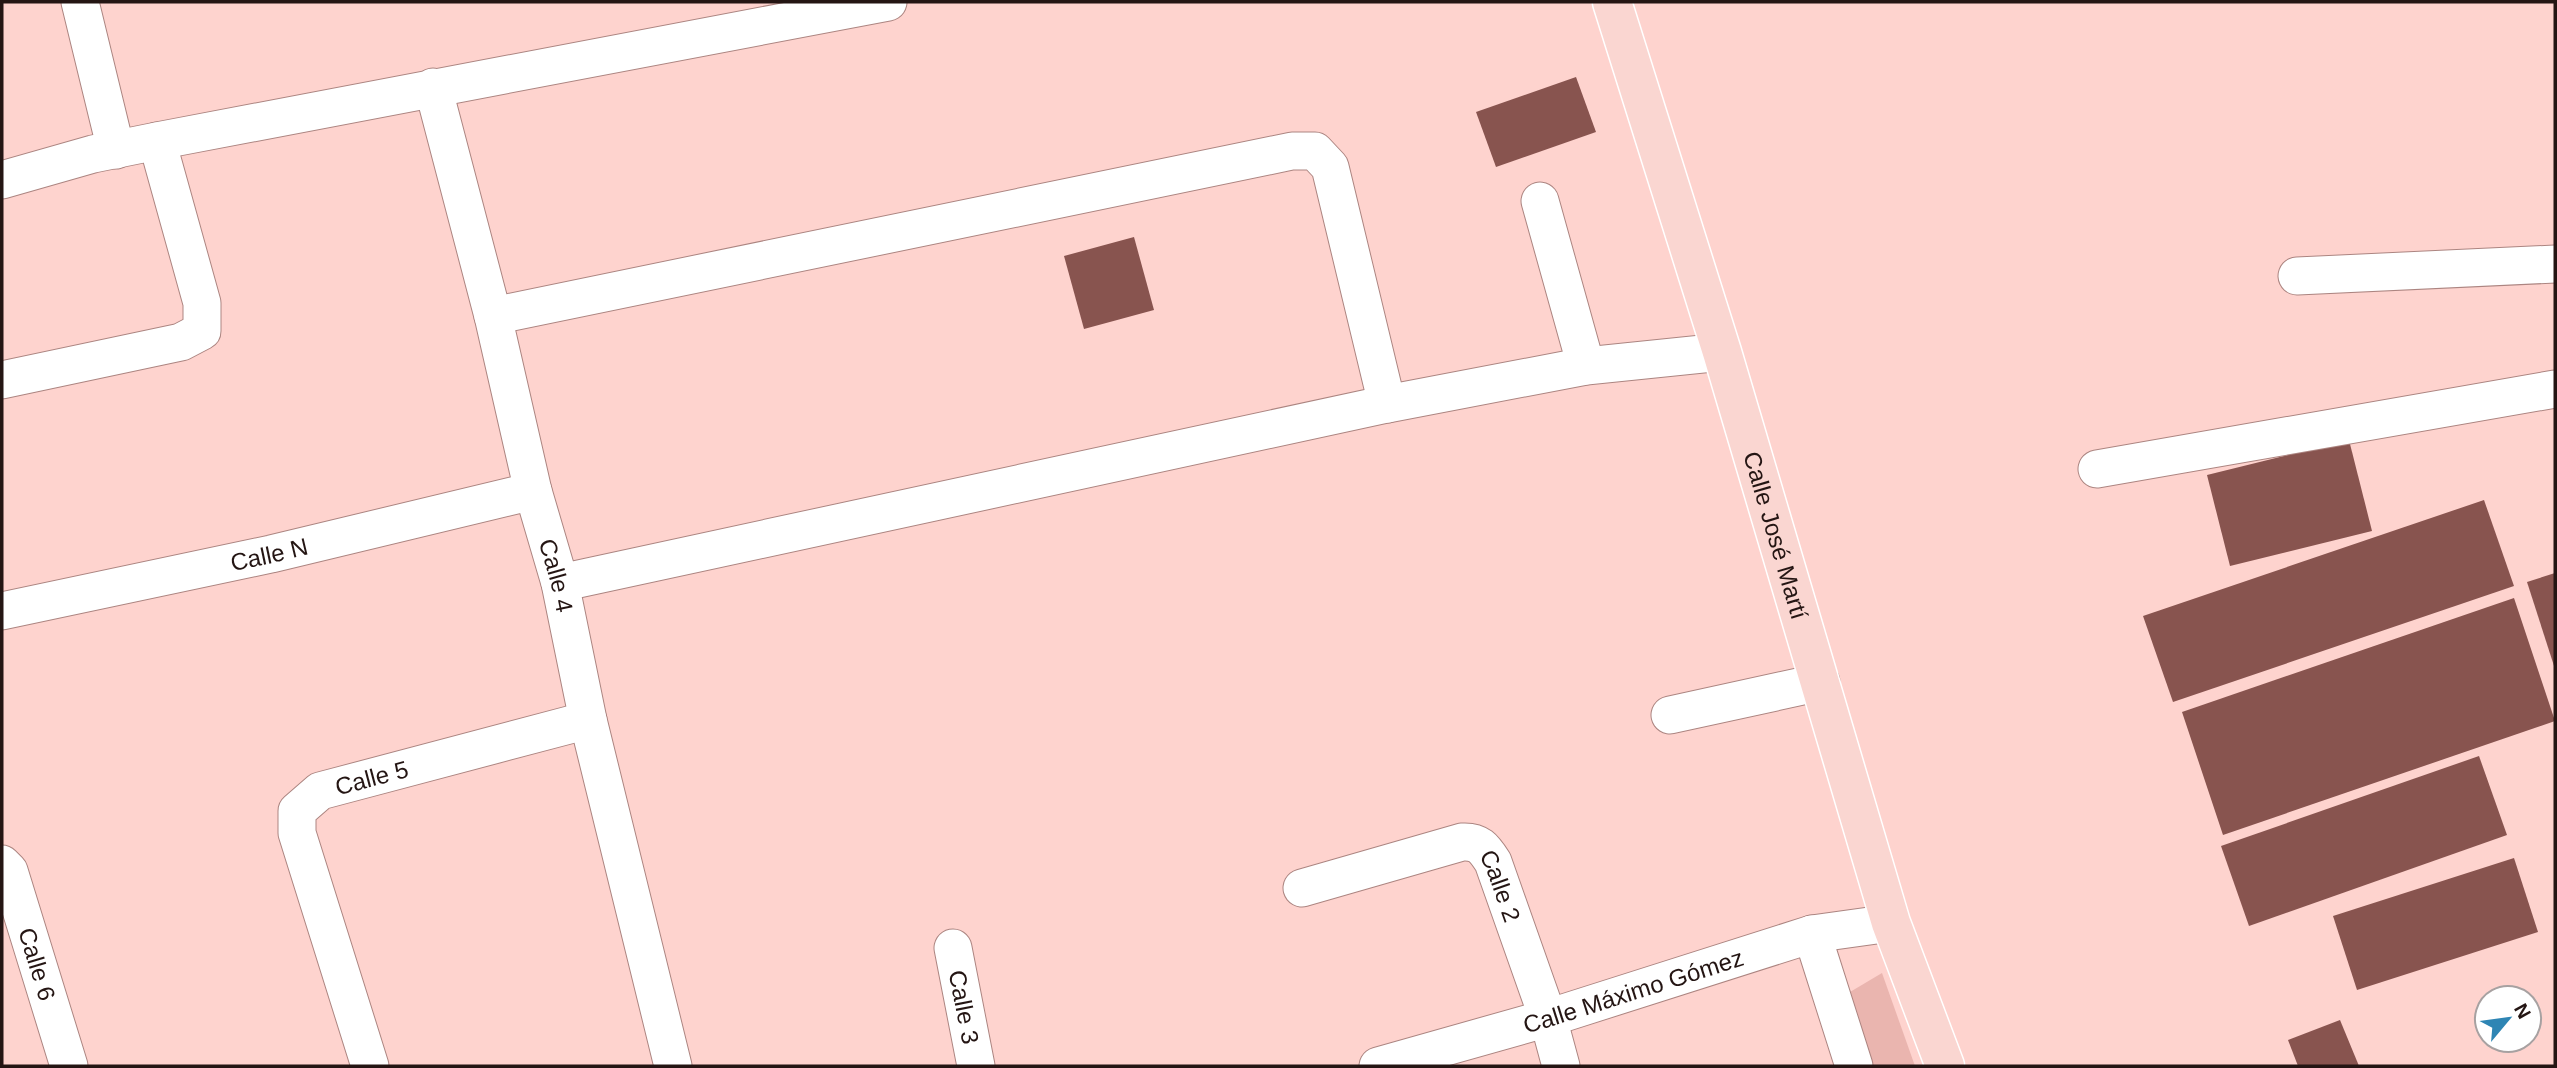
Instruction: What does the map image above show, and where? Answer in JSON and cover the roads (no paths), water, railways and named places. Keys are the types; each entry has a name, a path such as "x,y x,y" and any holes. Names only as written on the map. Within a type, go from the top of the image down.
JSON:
{"main road":[{"name":"Calle José Martí","path":"1612,2 1722,352 1891,923 1945,1066"}],"street":[{"path":"80,2 116,150"},
{"path":"2,180 158,141 888,2"},
{"name":"Calle 4","path":"433,87 493,316 533,491 560,583 588,720 673,1066"},
{"path":"2,380 181,342 202,331 202,303 158,141"},
{"path":"493,316 1292,151 1315,151 1330,167 1387,404"},
{"path":"1540,201 1586,366"},
{"path":"2297,276 2555,264"},
{"path":"560,583 1387,404 1586,366 1722,352"},
{"path":"2097,468 2555,389"},
{"name":"Calle N","path":"2,611 271,554 533,491"},
{"path":"1670,715 1821,682"},
{"name":"Calle 5","path":"370,1066 297,833 297,811 320,791 588,720"},
{"name":"Calle 2","path":"1302,888 1473,842 1484,848 1493,862 1548,1018 1561,1066"},
{"name":"Calle 6","path":"2,864 9,871 69,1066"},
{"name":"Calle Máximo Gómez","path":"1378,1066 1548,1018 1812,934 1891,923"},
{"path":"1812,934 1854,1066"},
{"name":"Calle 3","path":"953,948 976,1066"}]}
